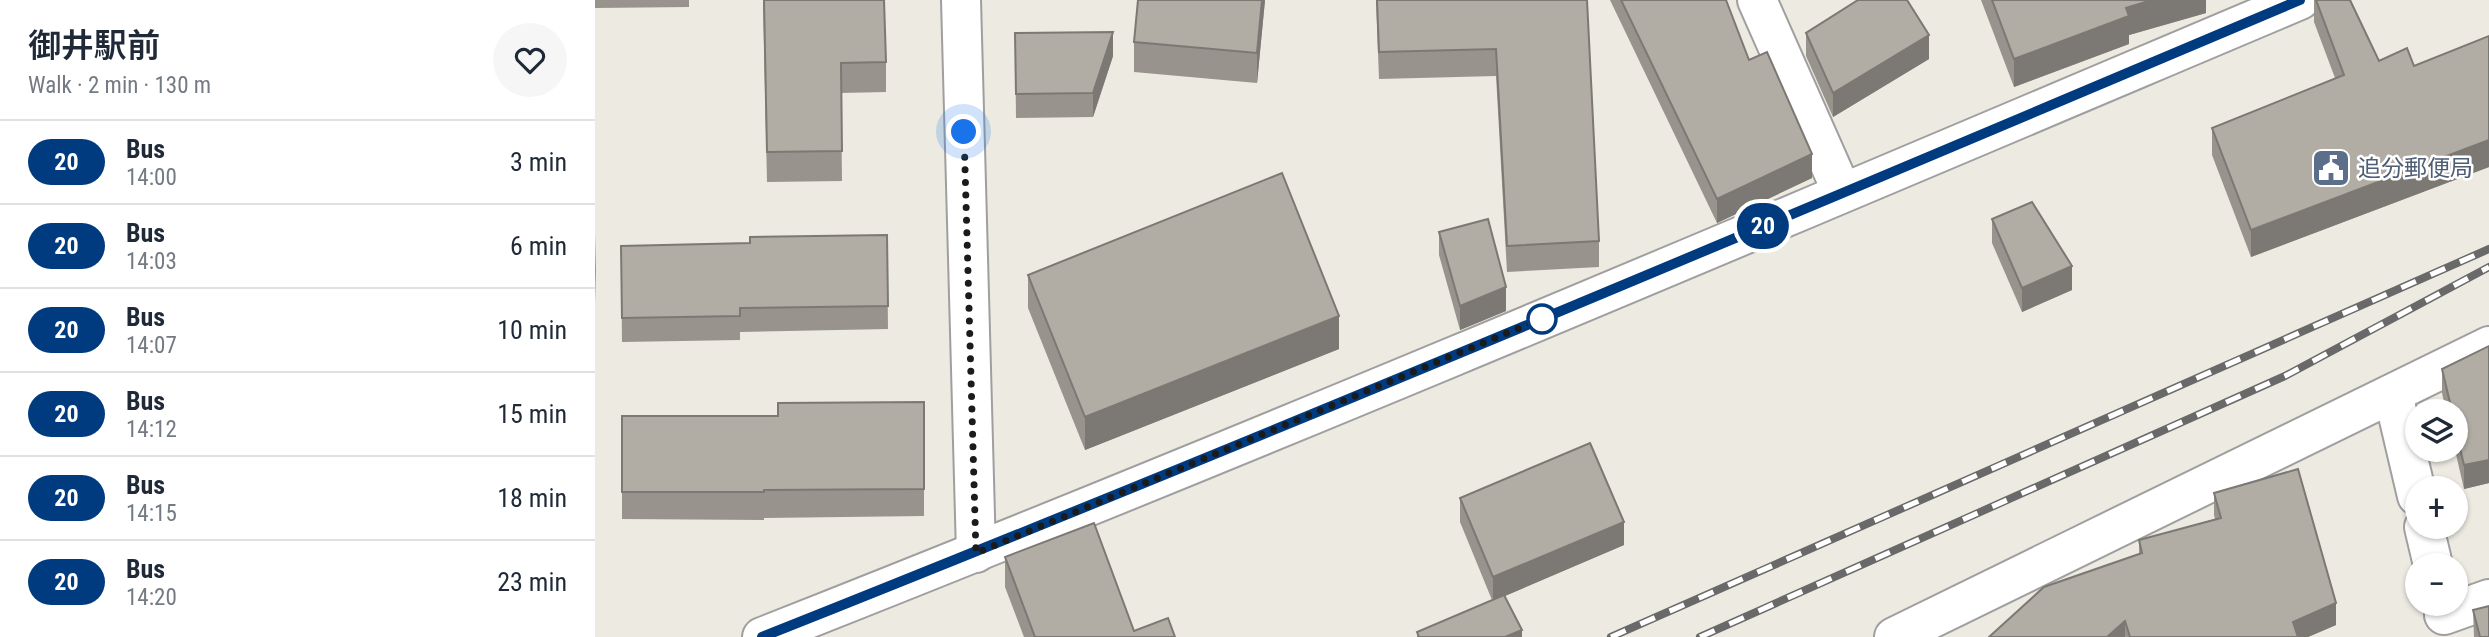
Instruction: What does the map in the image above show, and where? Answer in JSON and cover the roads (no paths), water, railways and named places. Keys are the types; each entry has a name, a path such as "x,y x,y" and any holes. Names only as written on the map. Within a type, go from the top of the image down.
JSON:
{"street":[{"path":"961,0 976,553"},
{"path":"1757,0 1842,192"},
{"path":"762,637 976,553 1516,330 2300,0"},
{"path":"1894,637 2489,346"},
{"path":"2393,394 2412,476"},
{"path":"2445,619 2489,599"}],"railway":[{"path":"1611,637 2489,249"},
{"path":"1700,637 2285,376 2489,267"}],"place":[{"name":"追分郵便局","path":"2331,168"}]}
